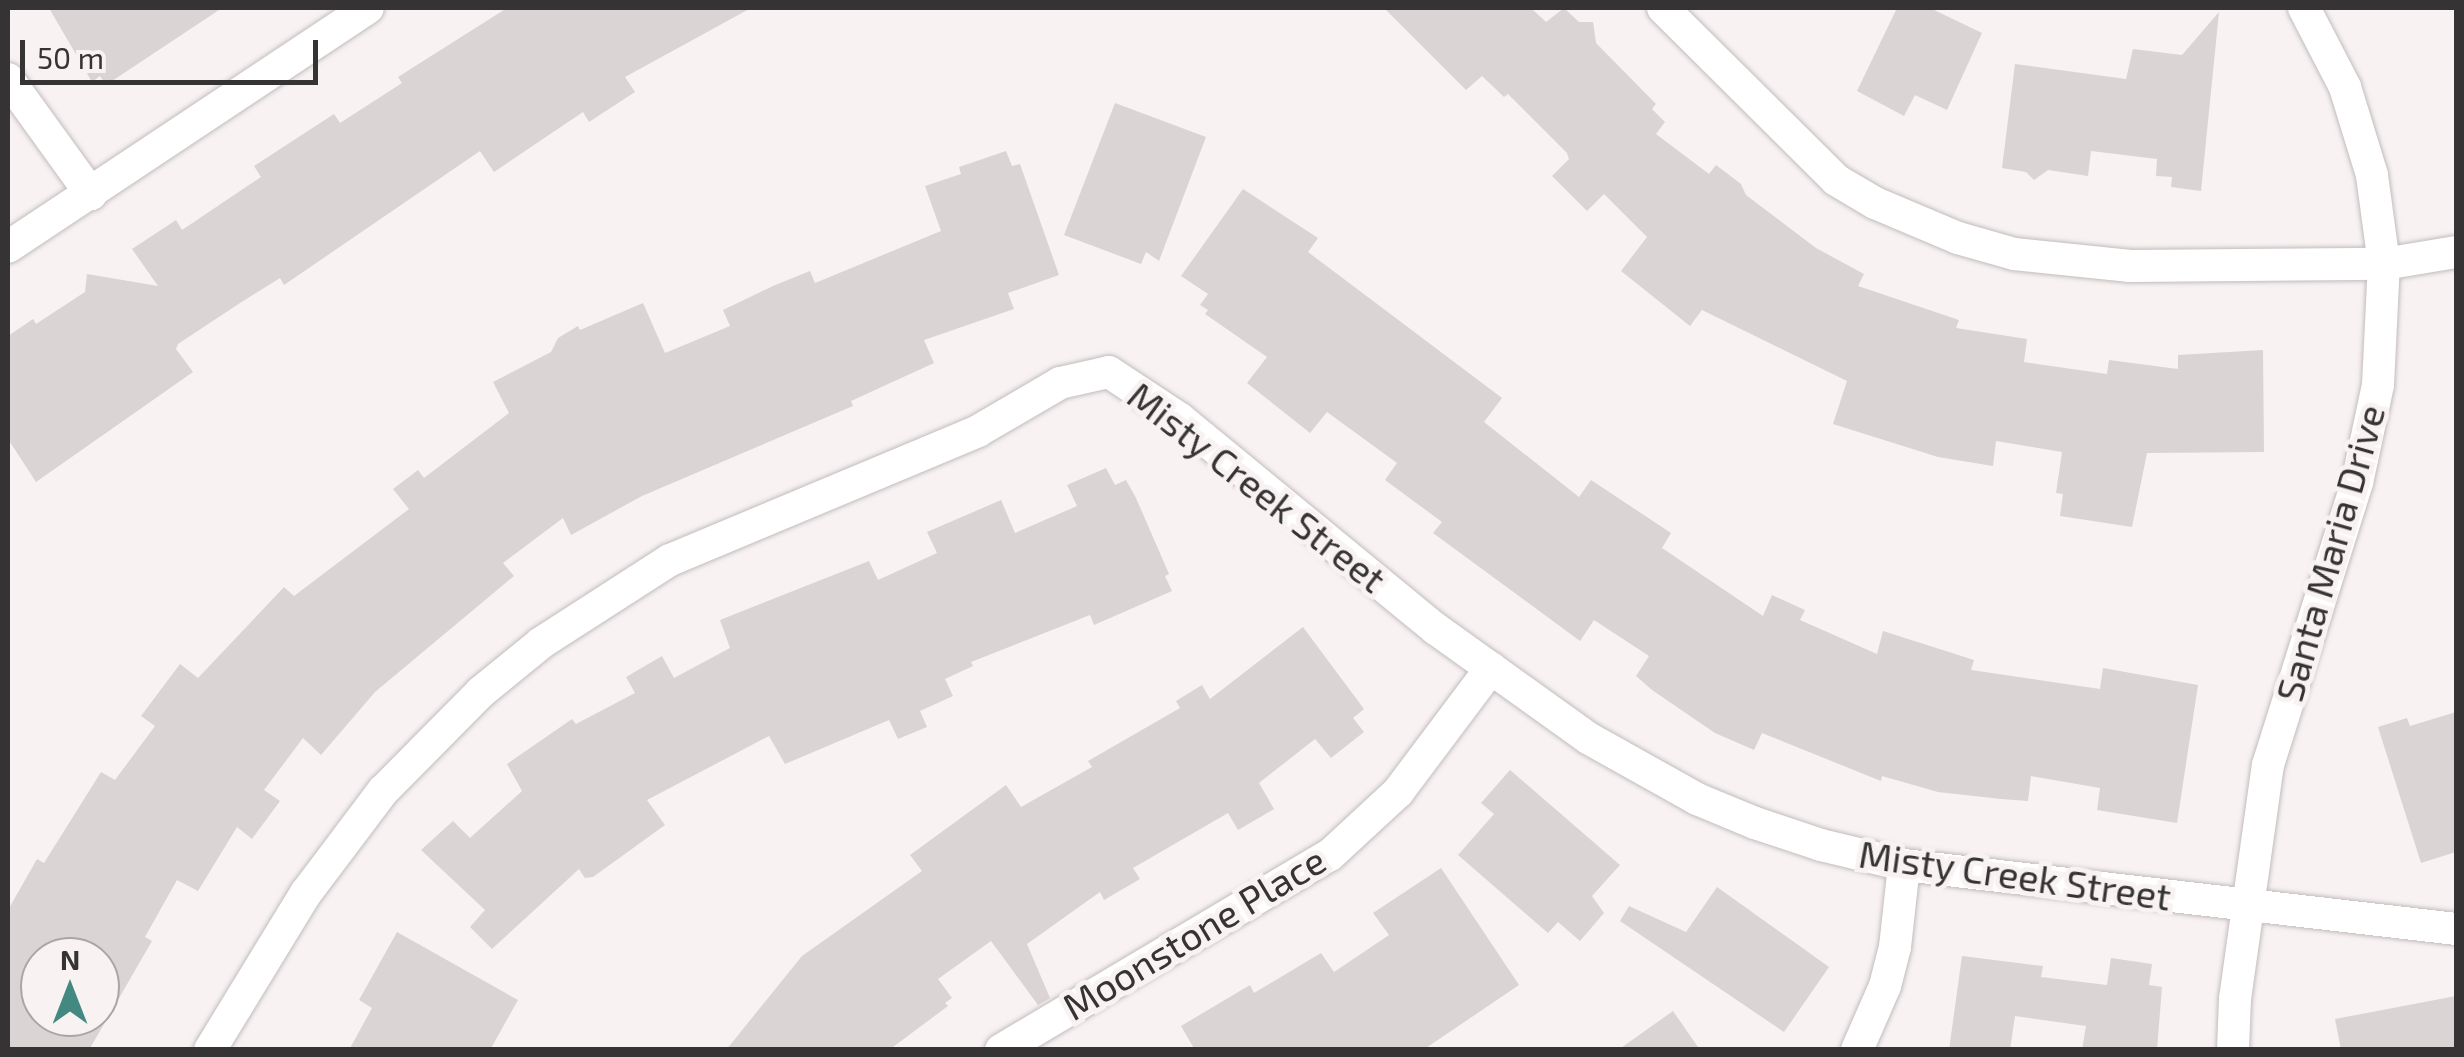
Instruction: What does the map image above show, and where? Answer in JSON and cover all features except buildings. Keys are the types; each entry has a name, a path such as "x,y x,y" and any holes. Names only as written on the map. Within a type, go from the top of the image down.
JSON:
{"street":[{"path":"8,248 368,8"},
{"path":"1663,8 1836,180 1875,203 1958,238 2072,263 2384,264 2456,252"},
{"name":"Santa Maria Drive","path":"2233,1050 2235,998 2268,765 2357,483 2378,385 2384,264 2378,204 2361,132 2345,87 2304,8"},
{"path":"8,79 91,194"},
{"name":"Misty Creek Street","path":"210,1050 306,893 383,791 482,692 541,643 670,560 978,431 1060,384 1109,372 1180,419 1436,629 1588,738 1697,798 1821,845 1904,865 2456,930"},
{"name":"Moonstone Place","path":"1001,1050 1330,855 1398,792 1491,668"},
{"path":"1858,1050 1895,947 1904,865"}]}
